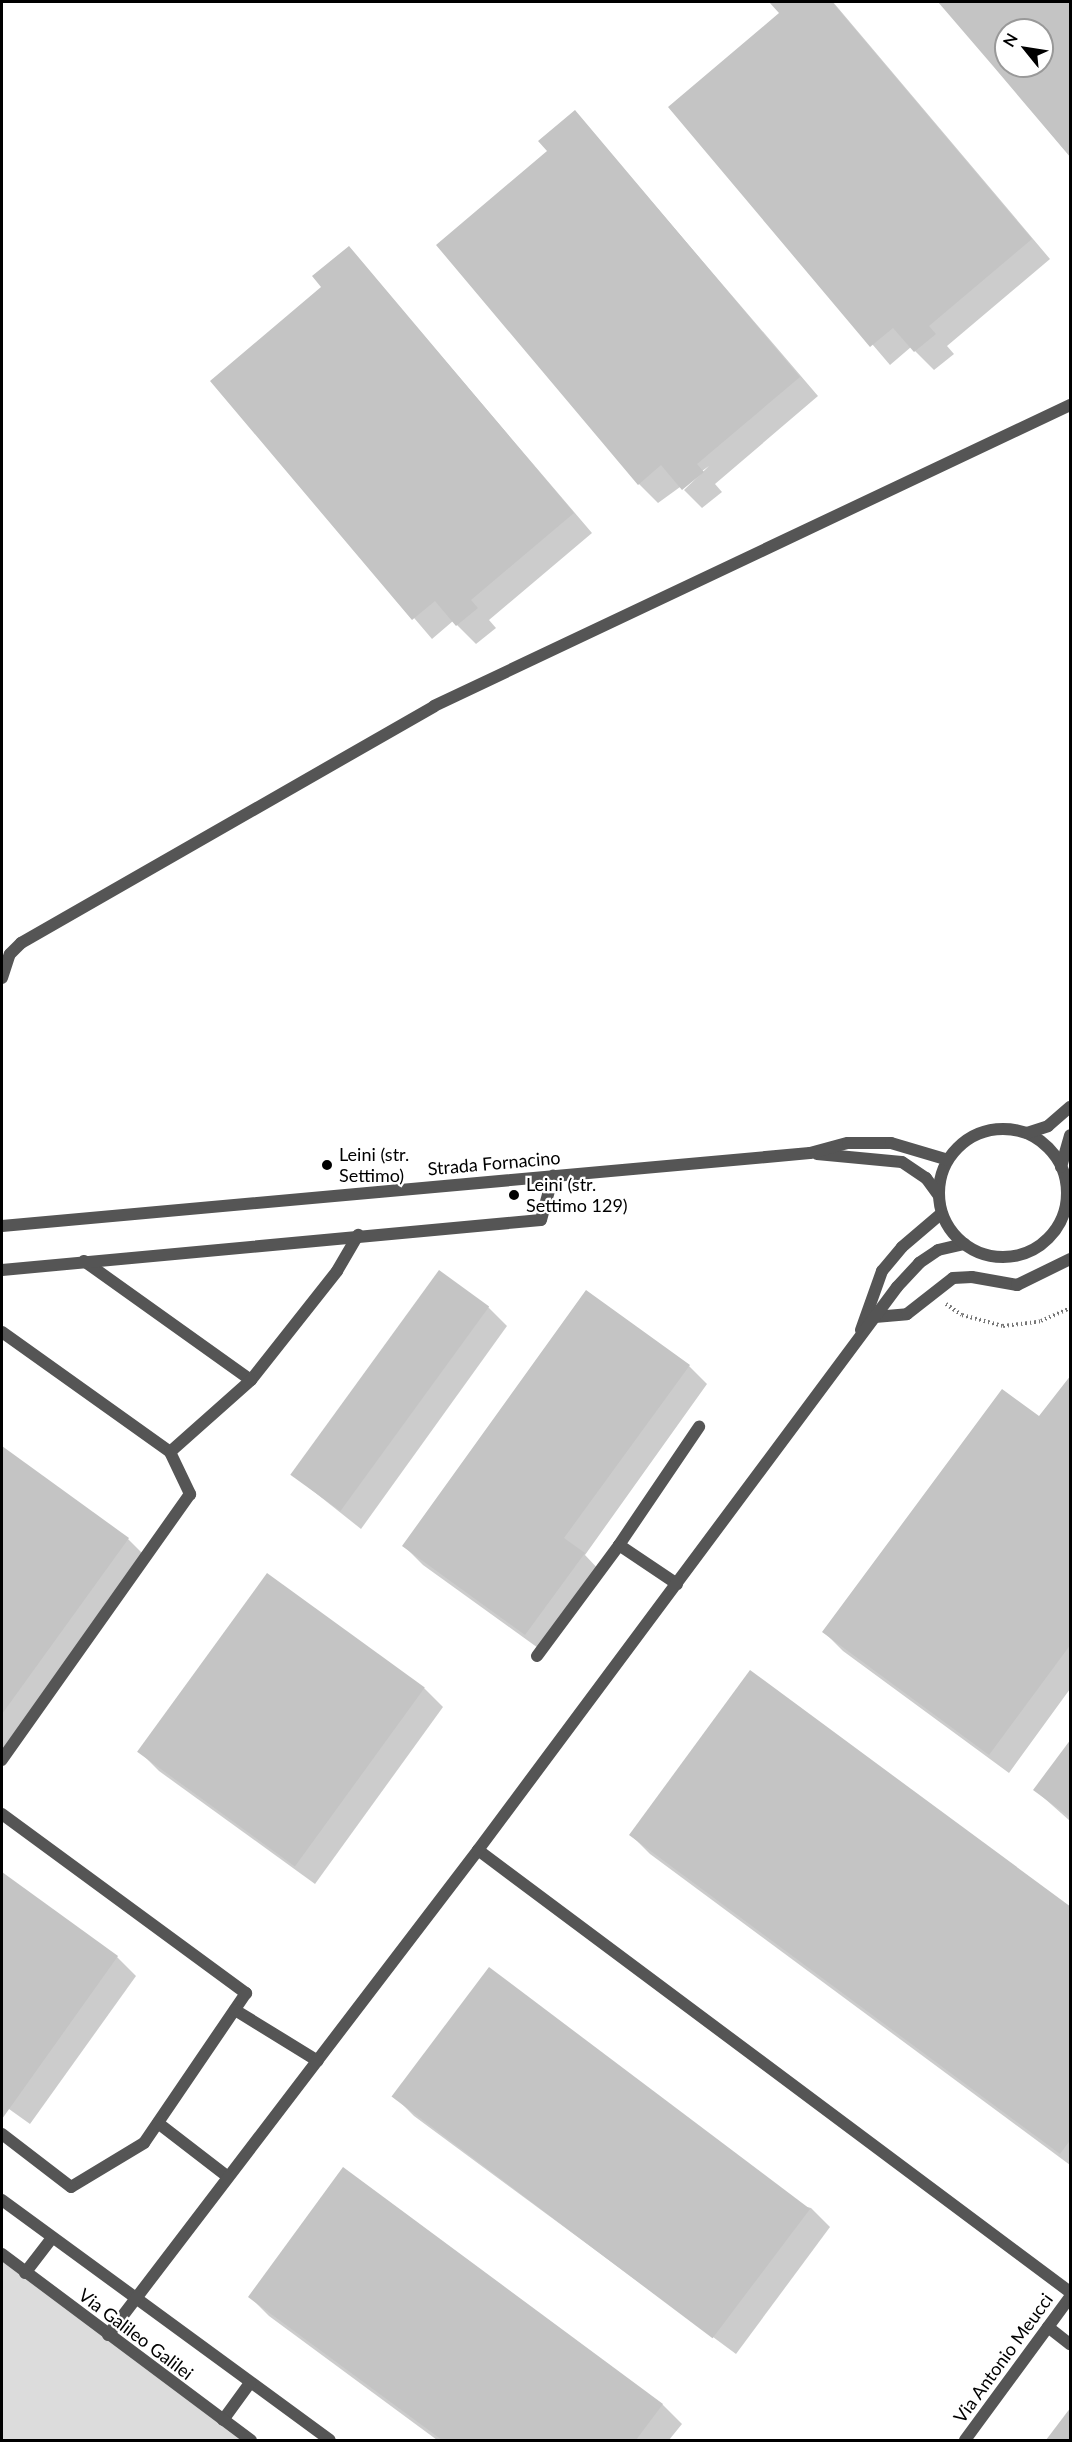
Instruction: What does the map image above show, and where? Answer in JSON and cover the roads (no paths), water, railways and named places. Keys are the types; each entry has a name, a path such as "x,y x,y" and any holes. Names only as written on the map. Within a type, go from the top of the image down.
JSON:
{"street":[{"path":"2,978 10,954 21,943 434,706 1071,405"},
{"path":"1027,1134 1048,1126 1071,1107"},
{"path":"1065,1173 1041,1141 1027,1134 991,1130 974,1136 948,1160 939,1196 942,1213 964,1244 984,1254 1006,1257 1028,1252 1046,1240 1065,1220 1067,1191 1065,1173 1071,1135"},
{"name":"Strada Fornacino","path":"2,1226 810,1153 848,1143 874,1142 948,1160"},
{"name":"Strada Fornacino","path":"810,1153 902,1162 926,1178 939,1196"},
{"path":"2,1270 358,1235 541,1220 553,1176"},
{"path":"857,1343 882,1271 902,1247 942,1213"},
{"path":"170,1452 251,1380 336,1272 358,1235"},
{"path":"108,2336 478,1850 875,1317 919,1263 938,1250 964,1244"},
{"path":"875,1317 907,1314 953,1278 972,1277 1017,1285 1071,1259"},
{"path":"84,1261 251,1380"},
{"path":"2,1332 170,1452 189,1494 2,1760"},
{"path":"537,1656 619,1545 699,1427"},
{"path":"619,1545 677,1584"},
{"path":"2,1814 246,1993 144,2143 71,2187 2,2134"},
{"path":"478,1850 1071,2292"},
{"path":"235,2010 318,2061"},
{"path":"158,2123 228,2177"},
{"path":"2,2200 135,2300 330,2440"},
{"path":"25,2273 52,2238"},
{"name":"Via Galileo Galilei","path":"2,2254 108,2336 251,2440"},
{"name":"Via Antonio Meucci","path":"966,2440 1071,2297"},
{"path":"1048,2327 1071,2344"},
{"path":"223,2420 250,2383"}],"place":[{"name":"Leini (str. Settimo)","path":"327,1165"},
{"name":"Leini (str. Settimo 129)","path":"514,1195"}]}
